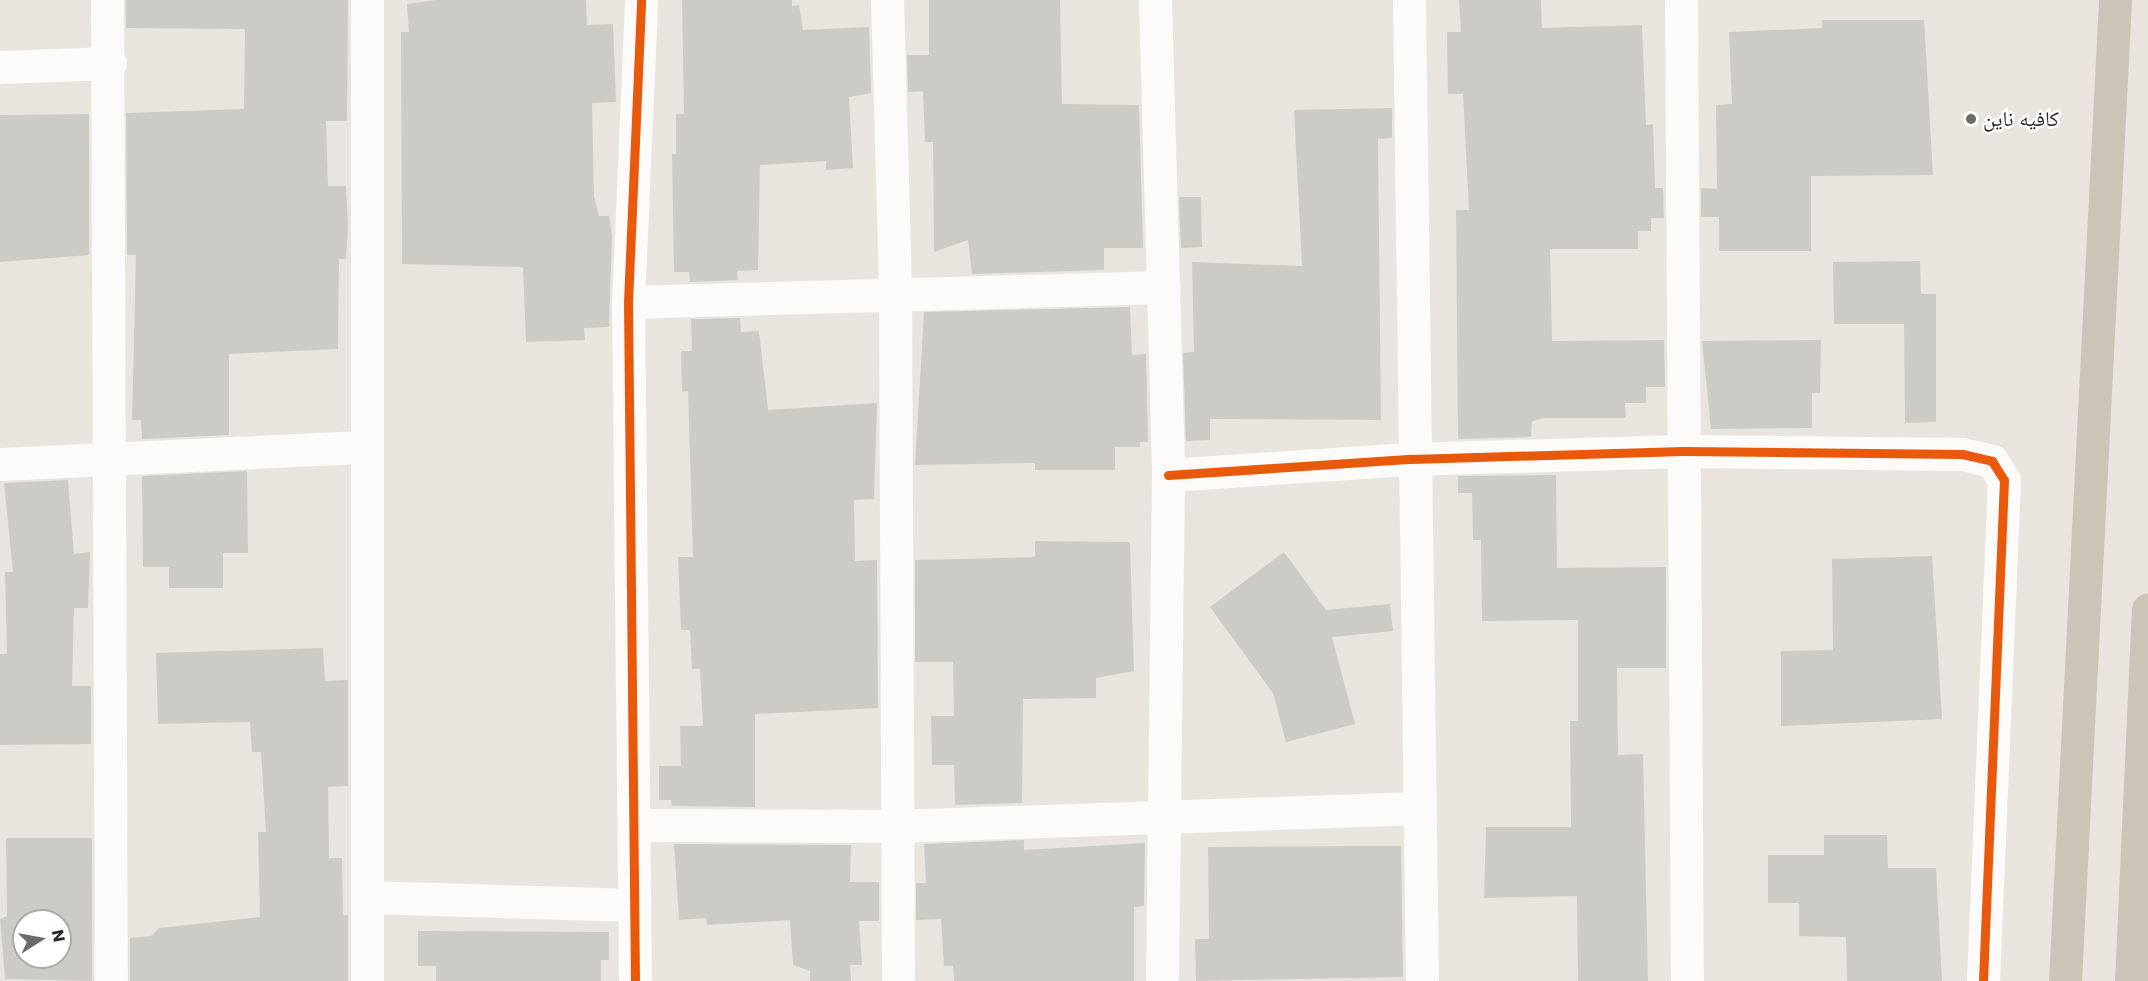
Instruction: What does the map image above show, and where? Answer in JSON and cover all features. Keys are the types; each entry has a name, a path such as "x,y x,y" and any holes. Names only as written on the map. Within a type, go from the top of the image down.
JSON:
{"main road":[{"path":"2065,981 2115,0"},
{"path":"2131,981 2144,818 2148,609"}],"street":[{"path":"107,0 110,63 112,457 111,981"},
{"path":"367,0 368,981"},
{"path":"635,981 628,302 641,0"},
{"path":"887,0 895,292 898,981"},
{"path":"1155,0 1167,475 1162,981"},
{"path":"1409,0 1411,459 1422,981"},
{"path":"1681,0 1687,981"},
{"path":"0,67 110,63"},
{"path":"628,302 895,292 1164,287"},
{"path":"0,464 366,447"},
{"path":"1167,475 1411,459 1683,451 1962,454 1992,461 2004,480 1983,981"},
{"path":"634,825 897,825 1419,808"},
{"path":"367,897 634,905"}],"building":[{"path":"126,0 348,0 347,121 326,121 328,186 346,186 348,227 346,259 339,259 338,349 229,354 229,435 142,439 141,420 132,420 136,255 127,255 126,113 244,109 245,29 126,28"},
{"path":"436,0 586,0 587,25 613,24 616,102 592,103 594,196 599,216 609,216 612,236 609,327 584,328 585,340 526,342 523,267 402,264 401,32 409,32 407,4"},
{"path":"682,0 792,0 792,6 799,5 803,30 869,27 871,93 849,97 853,168 826,170 826,161 760,165 758,270 737,271 738,280 690,282 689,272 674,272 672,154 676,154 676,114 684,114"},
{"path":"929,0 1060,0 1062,104 1139,105 1143,248 1104,248 1104,270 972,274 968,240 934,252 933,142 925,142 923,91 908,92 907,55 929,55"},
{"path":"1459,0 1541,0 1542,28 1642,25 1646,125 1653,124 1655,188 1663,188 1664,218 1651,218 1651,231 1638,231 1638,249 1550,249 1552,341 1664,340 1665,387 1646,387 1646,403 1625,403 1626,418 1545,418 1532,421 1531,437 1458,439 1456,210 1469,210 1463,94 1448,94 1447,32 1461,32"},
{"path":"1822,20 1924,20 1933,175 1811,176 1811,251 1719,251 1719,217 1701,217 1701,188 1717,189 1716,105 1732,104 1729,32 1822,28"},
{"path":"1392,108 1392,138 1378,139 1381,420 1210,419 1210,440 1186,441 1183,353 1194,352 1192,262 1302,266 1294,110"},
{"path":"89,114 89,255 0,262 0,115"},
{"path":"1179,197 1201,197 1202,247 1181,248"},
{"path":"1920,261 1921,294 1936,294 1936,422 1905,423 1904,324 1834,324 1833,262"},
{"path":"1130,307 1132,355 1146,354 1148,442 1140,442 1140,447 1115,447 1115,470 1035,470 1035,463 915,465 924,312"},
{"path":"740,318 741,332 759,331 768,410 877,403 874,499 854,500 855,561 877,560 878,708 755,714 755,807 672,806 671,800 659,800 659,766 681,766 680,726 703,726 700,669 692,669 690,630 681,630 678,557 693,557 688,391 682,392 681,351 692,351 691,319"},
{"path":"1821,340 1820,393 1812,393 1812,428 1711,429 1702,341"},
{"path":"247,471 248,553 223,553 223,588 169,588 169,567 143,567 142,476"},
{"path":"1556,475 1557,568 1666,567 1666,668 1617,668 1618,755 1643,754 1648,981 1578,981 1577,896 1484,898 1486,827 1571,827 1570,721 1578,721 1578,620 1482,621 1481,540 1473,540 1472,493 1458,493 1458,476"},
{"path":"68,480 74,554 90,552 88,608 74,608 72,686 91,686 91,744 0,745 0,654 7,654 5,572 13,572 4,483"},
{"path":"1035,541 1130,542 1134,671 1096,678 1096,698 1023,699 1022,803 955,805 954,765 932,765 931,716 954,716 953,662 915,662 915,560 1035,557"},
{"path":"1284,552 1326,610 1390,604 1393,631 1332,637 1355,724 1286,742 1273,693 1210,607"},
{"path":"1932,556 1942,719 1781,726 1781,651 1833,650 1832,559"},
{"path":"323,648 325,681 348,680 348,786 328,787 329,858 342,858 343,915 348,915 348,981 130,981 130,938 151,936 159,928 260,917 258,832 266,832 261,752 252,752 250,722 158,724 156,653"},
{"path":"1824,835 1887,835 1888,868 1936,868 1942,981 1847,981 1846,937 1799,936 1799,903 1768,903 1768,855 1824,855"},
{"path":"6,838 92,838 92,981 5,979 0,919 7,916"},
{"path":"1024,840 1024,850 1145,843 1144,906 1134,907 1134,981 954,981 953,966 944,966 941,919 916,920 916,883 926,883 924,844"},
{"path":"674,844 851,845 850,882 879,882 879,921 859,921 862,965 850,965 851,981 810,981 810,971 793,965 790,920 707,925 706,918 679,920"},
{"path":"1401,846 1403,977 1196,981 1195,939 1209,939 1208,847"},
{"path":"418,931 609,932 609,960 601,960 601,981 436,981 436,966 418,966"}],"cycle path":[{"path":"635,981 628,302 641,0"},
{"path":"1168,475 1411,459 1683,451 1962,454 1992,461 2004,480 1983,981"}],"place":[{"name":"كافيه ناين","path":"1971,119"}]}
